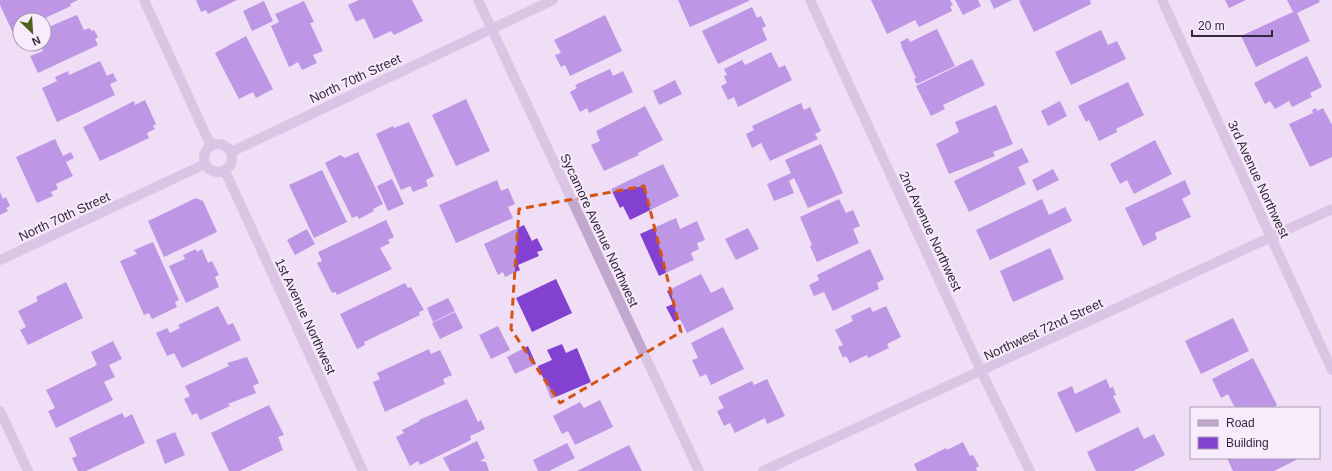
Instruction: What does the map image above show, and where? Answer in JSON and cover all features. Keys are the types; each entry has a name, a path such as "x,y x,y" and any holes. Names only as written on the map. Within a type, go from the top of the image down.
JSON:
{"street":[{"path":"144,0 212,146"},
{"name":"Sycamore Avenue Northwest","path":"478,0 699,471"},
{"name":"North 70th Street","path":"231,152 553,0"},
{"name":"2nd Avenue Northwest","path":"810,0 981,371 1030,471"},
{"name":"3rd Avenue Northwest","path":"1162,0 1332,370"},
{"path":"221,144 231,152 232,162 225,171 214,172 205,164 205,153 212,146 221,144"},
{"name":"North 70th Street","path":"0,260 205,164"},
{"name":"1st Avenue Northwest","path":"225,171 363,471"},
{"name":"Northwest 72nd Street","path":"764,471 1272,238 1332,209"},
{"path":"0,411 28,471"}],"highlighted area":[{"path":"644,186 681,332 560,403 511,329 519,209"}],"building":[{"path":"0,0 78,0 70,4 71,6 52,15 52,12 12,12 12,31 0,5"},
{"path":"196,0 237,0 208,14 206,10 201,12"},
{"path":"359,0 412,0 423,21 394,35 391,31 374,39 364,18 356,22 348,5"},
{"path":"678,0 749,0 749,1 690,27"},
{"path":"871,0 950,0 953,5 950,6 952,11 919,27 915,20 887,34"},
{"path":"955,0 978,0 981,6 963,15"},
{"path":"990,0 1012,0 994,9"},
{"path":"1090,0 1091,4 1034,32 1019,1"},
{"path":"1225,0 1246,0 1229,8"},
{"path":"1287,0 1319,0 1320,2 1297,13 1310,41 1256,67 1241,36 1293,12"},
{"path":"264,1 273,21 252,31 243,11"},
{"path":"304,1 314,22 310,23 323,51 313,55 317,63 302,70 298,62 289,67 271,26 279,22 275,14"},
{"path":"752,7 757,18 761,16 766,26 762,28 767,40 718,64 702,31"},
{"path":"77,15 84,30 90,28 91,31 94,30 98,37 95,39 98,45 38,73 30,56 40,52 52,52 52,25"},
{"path":"605,15 622,51 570,76 565,65 561,67 555,55 561,53 554,40"},
{"path":"937,29 955,66 917,84 914,79 916,78 900,42 908,38 910,42"},
{"path":"1101,30 1108,45 1117,41 1126,59 1071,85 1055,52"},
{"path":"246,36 273,89 256,98 253,92 239,99 215,53"},
{"path":"771,52 779,68 785,65 792,80 738,107 734,97 728,100 721,86 727,83 724,76 727,75 724,69 742,60 745,65"},
{"path":"1307,56 1322,87 1310,93 1312,97 1292,107 1289,101 1275,109 1270,101 1265,104 1254,83"},
{"path":"972,59 985,85 943,105 945,109 931,116 916,86"},
{"path":"100,61 107,76 113,73 117,81 110,84 115,95 57,122 42,88 57,81 55,77 68,71 69,75"},
{"path":"610,69 613,76 623,71 633,92 589,113 587,108 580,112 570,92 577,88 575,85"},
{"path":"675,80 682,94 659,105 653,91"},
{"path":"1128,82 1144,115 1116,129 1117,132 1099,141 1089,120 1086,122 1078,106"},
{"path":"466,99 490,151 456,166 432,115"},
{"path":"145,100 156,124 153,126 155,129 147,133 149,138 100,161 83,127 134,101 135,105"},
{"path":"1060,101 1067,116 1048,126 1041,111"},
{"path":"801,103 804,110 810,107 821,131 815,134 818,139 770,161 761,143 752,148 746,134 754,130 752,126"},
{"path":"996,105 1013,144 993,152 995,156 949,174 936,144 959,132 955,122"},
{"path":"645,106 663,140 638,153 639,155 604,171 591,145 600,141 596,131"},
{"path":"1316,108 1317,111 1323,108 1332,125 1332,157 1310,167 1289,124 1313,113 1312,110"},
{"path":"409,122 434,176 426,180 428,186 413,192 410,186 401,190 376,134 393,126 394,128"},
{"path":"55,139 63,156 71,152 74,158 66,162 73,176 56,184 58,189 51,192 53,196 37,203 16,157"},
{"path":"1155,140 1172,174 1134,194 1127,180 1120,184 1110,164"},
{"path":"821,144 843,193 808,208 794,178 789,181 794,193 774,201 767,184 791,173 785,160"},
{"path":"1022,148 1029,162 1018,167 1026,184 969,212 954,181"},
{"path":"358,152 383,204 359,219 357,216 352,218 325,163 340,155 345,158"},
{"path":"663,164 679,196 630,220 623,206 620,208 611,189"},
{"path":"1053,169 1059,180 1037,191 1032,180"},
{"path":"322,170 347,222 314,238 289,185"},
{"path":"392,179 404,204 388,211 377,186"},
{"path":"497,180 501,191 508,188 515,204 508,207 513,218 456,243 439,205"},
{"path":"1185,180 1191,194 1182,199 1191,217 1155,233 1157,239 1143,246 1125,208"},
{"path":"0,192 3,199 6,197 10,206 6,208 8,211 0,215"},
{"path":"196,198 203,201 217,232 164,257 148,221"},
{"path":"839,199 846,213 853,210 860,226 853,229 859,243 817,262 810,246 812,245 800,217"},
{"path":"1042,199 1049,215 1065,207 1072,221 990,260 976,230"},
{"path":"676,218 680,229 697,221 705,240 697,243 699,249 691,253 694,260 659,276 640,234"},
{"path":"386,220 394,237 388,240 390,243 380,248 392,269 337,295 336,292 332,293 317,263 322,261 318,252"},
{"path":"524,225 532,241 537,238 543,250 537,252 539,256 518,265 520,270 505,277 503,272 498,275 484,244"},
{"path":"748,228 759,249 736,260 725,239"},
{"path":"307,229 315,244 295,255 287,240"},
{"path":"153,242 179,300 175,302 177,307 152,319 149,313 144,315 120,261 137,254 134,250"},
{"path":"1050,248 1064,279 1013,302 1000,271"},
{"path":"196,249 197,252 202,249 208,263 212,261 219,275 215,277 219,287 186,303 169,266 185,259 183,255"},
{"path":"870,249 884,279 877,283 879,289 833,311 824,292 814,296 809,285 819,280 817,275"},
{"path":"701,274 711,293 723,287 734,309 687,333 680,319 674,322 666,307 673,304 667,291"},
{"path":"556,279 572,313 532,332 516,298"},
{"path":"66,282 83,318 28,345 20,330 26,327 18,311 38,301 36,297"},
{"path":"405,283 408,288 411,287 424,310 419,312 420,315 364,342 365,345 357,349 340,314"},
{"path":"448,298 455,311 433,322 427,308"},
{"path":"218,306 228,325 233,323 241,340 182,368 174,353 167,356 156,333 167,328 170,333 180,328 178,325"},
{"path":"886,306 901,337 887,344 889,348 868,358 867,355 850,363 846,356 843,358 838,347 843,345 835,330 853,321 851,316 870,307 873,312"},
{"path":"455,312 463,328 440,339 432,323"},
{"path":"1233,318 1249,351 1201,374 1185,341"},
{"path":"498,326 510,350 491,359 479,335"},
{"path":"723,327 744,369 711,385 706,374 700,377 692,360 698,358 691,343"},
{"path":"113,341 122,359 109,365 115,377 104,382 113,400 56,428 48,411 55,408 46,390 97,365 91,352"},
{"path":"562,344 566,353 577,348 591,382 551,399 538,366 552,360 547,350"},
{"path":"528,346 536,364 515,374 507,357"},
{"path":"429,349 431,354 440,350 452,375 443,379 445,384 385,412 373,382 380,379 377,373"},
{"path":"247,357 259,383 253,386 256,393 228,404 230,406 200,420 197,413 192,415 184,399 190,396 185,386 229,366 227,363"},
{"path":"1253,358 1277,405 1274,407 1234,407 1228,394 1221,398 1212,379"},
{"path":"767,379 785,416 767,424 765,418 735,433 730,423 724,426 717,411 724,408 718,397 752,381 754,385"},
{"path":"1106,379 1110,388 1113,387 1116,395 1113,396 1121,412 1076,433 1057,393 1072,386 1075,394"},
{"path":"467,399 478,422 481,420 485,429 470,436 471,440 420,465 418,461 410,466 396,437 404,433 402,430 420,421 419,420"},
{"path":"600,400 613,427 575,445 568,431 562,434 553,416 580,402 584,408"},
{"path":"269,405 284,435 278,437 283,450 239,471 229,471 211,433"},
{"path":"122,413 125,418 132,414 145,443 86,471 78,471 72,458 77,456 69,438"},
{"path":"1138,427 1144,439 1154,434 1165,455 1133,471 1096,471 1087,452"},
{"path":"175,432 185,455 165,464 156,440"},
{"path":"477,441 485,458 480,461 486,462 489,471 450,471 443,458"},
{"path":"963,442 970,456 973,455 979,466 976,468 977,471 917,471 914,464 946,448 947,450"},
{"path":"567,443 575,458 549,471 538,471 533,460"},
{"path":"629,445 642,471 577,471"},
{"path":"1227,459 1298,459 1274,471 1233,471"}]}
